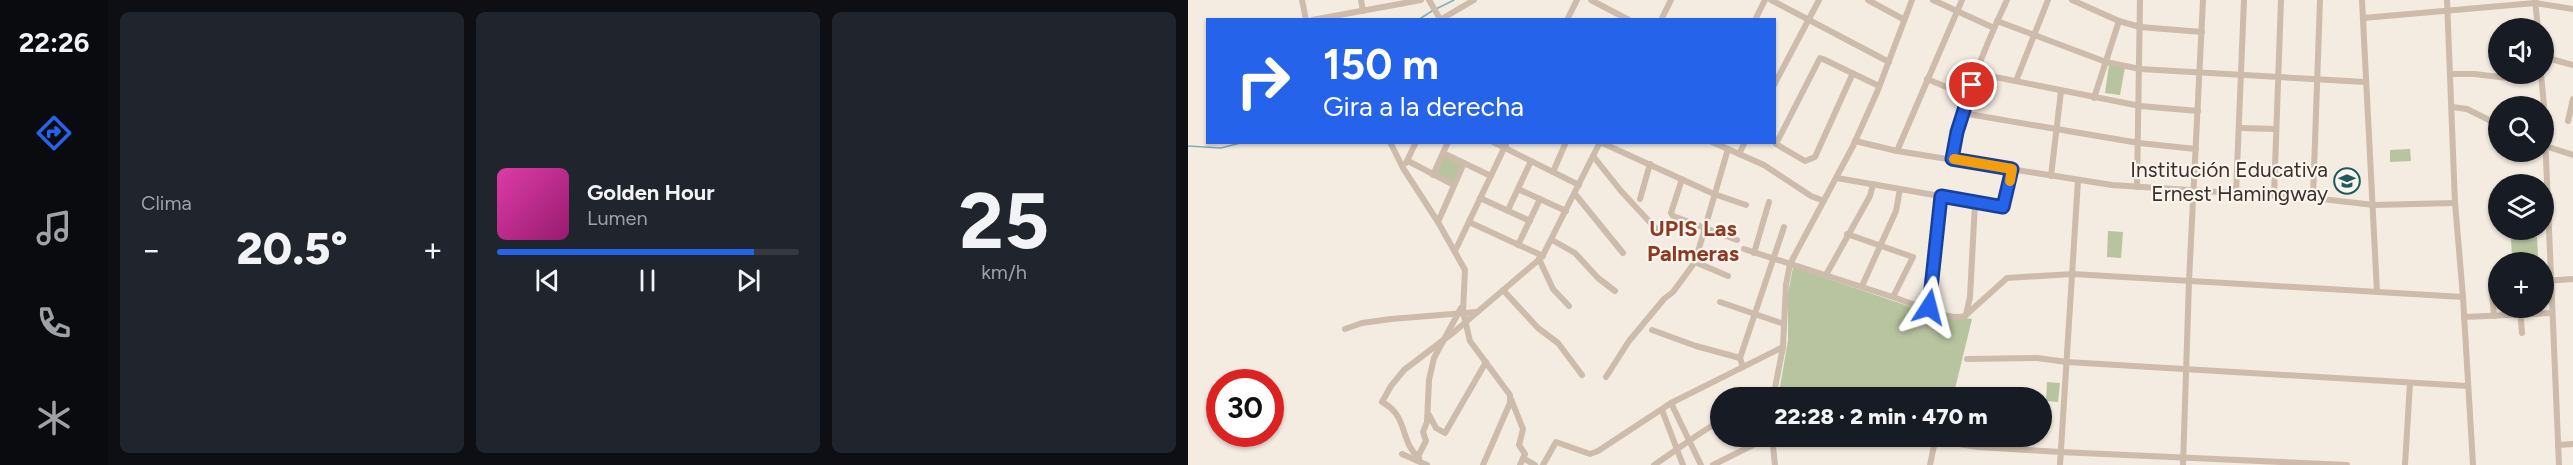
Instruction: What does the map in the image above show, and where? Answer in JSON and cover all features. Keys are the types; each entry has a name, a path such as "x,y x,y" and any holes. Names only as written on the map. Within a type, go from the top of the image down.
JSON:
{"street":[{"path":"1302,0 1306,18"},
{"path":"1361,0 1363,11"},
{"path":"1323,18 1420,0"},
{"path":"1429,0 1439,18"},
{"path":"1442,18 1474,0"},
{"path":"1568,18 1577,0"},
{"path":"1591,0 1625,18"},
{"path":"1661,18 1671,0"},
{"path":"1756,18 1765,0"},
{"path":"1771,0 1889,62"},
{"path":"1776,81 1819,0"},
{"path":"1868,0 1903,19"},
{"path":"1776,387 1783,347 1786,285 1790,264 1855,141 1889,62 1903,19 1912,0"},
{"path":"1933,0 1957,12 2034,35 2106,62 2140,69 2366,82"},
{"path":"1897,152 1962,0"},
{"path":"1952,159 1962,113 1975,73 2007,0"},
{"path":"2016,81 2048,0"},
{"path":"2137,187 2140,0"},
{"path":"2183,461 2189,281 2203,0"},
{"path":"2236,193 2244,0"},
{"path":"2274,195 2281,0"},
{"path":"2313,198 2320,0"},
{"path":"2362,0 2377,292"},
{"path":"2447,0 2455,203 2473,465"},
{"path":"2076,1 2120,21 2140,27 2202,32"},
{"path":"2363,18 2535,1 2573,9"},
{"path":"2535,1 2537,18"},
{"path":"2094,98 2120,21"},
{"path":"1853,73 1815,157 1805,161 1776,144 1820,58 1853,73 1879,86"},
{"path":"2554,60 2573,65"},
{"path":"1975,73 2140,106 2198,111"},
{"path":"2450,74 2488,76"},
{"path":"1927,78 1968,96"},
{"path":"2051,176 2061,92"},
{"path":"2568,121 2573,99"},
{"path":"2452,107 2467,109 2488,120"},
{"path":"1962,113 2139,143 2196,149"},
{"path":"2239,128 2276,129"},
{"path":"1855,141 1897,152 2137,187 2274,195 2374,205 2455,203"},
{"path":"1391,144 1403,168 1438,222 1465,270 1462,312 1470,341 1507,390 1523,429 1519,445 1525,452 1520,465"},
{"path":"1403,168 1415,144"},
{"path":"1433,175 1447,144"},
{"path":"1553,172 1565,144"},
{"path":"1414,460 1396,411 1382,402 1391,386 1404,370 1445,340 1541,258 1599,144"},
{"path":"1605,144 1714,194 1746,205"},
{"path":"1716,144 1764,165 1811,196 1824,201"},
{"path":"1739,154 1744,144"},
{"path":"1455,251 1506,145 1531,161 1579,185"},
{"path":"2554,149 2573,155"},
{"path":"1606,377 1629,341 1673,292 1695,262 1728,150"},
{"path":"1443,153 1491,176"},
{"path":"1593,156 1658,231"},
{"path":"1408,161 1454,185"},
{"path":"1508,210 1531,161"},
{"path":"2545,162 2547,252"},
{"path":"1438,222 1464,163"},
{"path":"1640,199 1650,164"},
{"path":"1837,177 1975,203 2005,206 2012,169"},
{"path":"1682,179 1671,213 1704,229 1737,240"},
{"path":"2060,465 2078,180"},
{"path":"1826,275 1870,196 1873,184"},
{"path":"1518,189 1566,211"},
{"path":"1862,286 1896,211 1900,189"},
{"path":"1575,194 1623,253"},
{"path":"1928,306 1941,196"},
{"path":"1480,198 1530,221"},
{"path":"1518,245 1540,199"},
{"path":"1754,253 1769,202"},
{"path":"1966,315 1970,297 1975,203"},
{"path":"1469,222 1541,258 1553,289 1569,306"},
{"path":"1743,367 1740,358 1784,227"},
{"path":"1847,234 1913,257 1893,297"},
{"path":"1552,240 1575,253 1598,278 1615,291"},
{"path":"1744,249 1918,306 1928,306 1937,313 1962,318 2007,278 2073,274 2463,297"},
{"path":"1695,262 1728,276"},
{"path":"2554,280 2573,279"},
{"path":"1503,290 1538,328 1552,338 1582,375"},
{"path":"1720,302 1784,324"},
{"path":"1414,460 1426,441 1424,432 1428,413 1431,371 1437,352 1462,312"},
{"path":"1345,329 1374,321 1478,312"},
{"path":"2464,317 2488,316"},
{"path":"2521,318 2522,333"},
{"path":"2552,318 2559,465"},
{"path":"1652,330 1686,343 1740,358"},
{"path":"1544,465 1556,442 1590,454 1671,403 1783,347"},
{"path":"1967,359 2037,358 2067,362 2469,386"},
{"path":"1428,413 1433,424 1446,433 1486,362"},
{"path":"2405,465 2410,383"},
{"path":"1483,465 1510,399"},
{"path":"1671,403 1701,465"},
{"path":"1662,410 1683,465"},
{"path":"1654,465 1710,427"},
{"path":"2558,445 2573,444"},
{"path":"1713,465 1749,447"},
{"path":"1773,447 1775,465"},
{"path":"1930,465 1934,447"},
{"path":"2004,447 2183,461 2347,465"},
{"path":"1402,454 1427,465"},
{"path":"1523,458 1535,465"}],"green space":[{"path":"2109,65 2125,67 2120,95 2105,93"},
{"path":"2410,149 2411,161 2390,162 2390,150"},
{"path":"1444,156 1462,165 1454,183 1436,175"},
{"path":"2108,231 2123,232 2121,258 2107,257"},
{"path":"2511,240 2537,240 2538,252 2512,252"},
{"path":"1793,267 1929,313 1972,319 1955,387 1780,387 1788,340 1788,294"},
{"path":"2047,382 2060,383 2058,402 2052,402 2052,387 2047,387"}],"waterway":[{"path":"1436,9 1454,0"},
{"path":"1421,18 1432,11"},
{"path":"1188,146 1221,148 1236,144"}],"slow traffic":[{"path":"1954,159 2012,169 2010,181"}],"place":[{"name":"Institución Educativa Ernest Hamingway","path":"2347,181"}],"district":[{"name":"UPIS Las Palmeras","path":"1693,240"}],"route":[{"path":"1929,307 1941,196 2005,206 2012,169 1952,159 1957,132 1972,85"}]}
